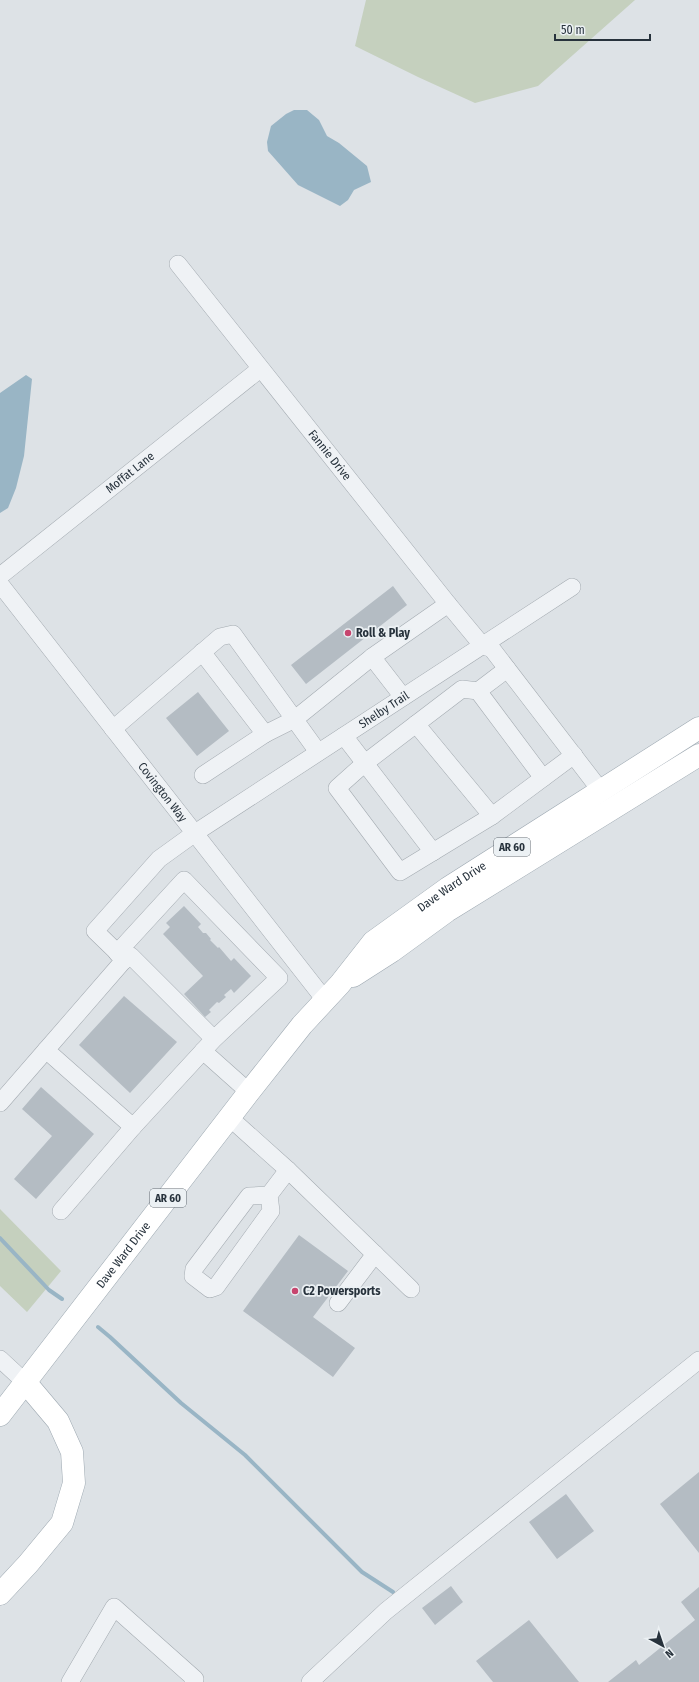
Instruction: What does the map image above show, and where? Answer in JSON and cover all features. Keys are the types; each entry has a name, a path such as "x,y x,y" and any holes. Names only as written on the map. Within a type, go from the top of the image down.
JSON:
{"main road":[{"name":"Dave Ward Drive","path":"0,1415 249,1092 302,1025 340,984 373,942 448,888 699,728"},
{"name":"Dave Ward Drive","path":"340,984 392,951 447,910 699,755"},
{"path":"0,1594 28,1564 62,1523 74,1483 72,1452 58,1421 26,1382"}],"street":[{"name":"Fannie Drive","path":"178,264 448,604 482,645 492,649 601,791"},
{"name":"Moffat Lane","path":"0,576 260,369"},
{"name":"Covington Way","path":"0,584 325,1000"},
{"name":"Shelby Trail","path":"121,956 95,931 159,859 195,833 572,587"},
{"path":"203,775 265,734 295,719 372,657 448,604"},
{"path":"113,729 220,637 234,634 318,752"},
{"path":"202,652 265,734"},
{"path":"372,657 403,697"},
{"path":"507,669 478,691 462,689 365,763 337,788 400,872 492,816 574,755"},
{"path":"478,691 543,778"},
{"path":"416,724 492,816"},
{"path":"344,736 433,852"},
{"path":"0,1103 46,1050 184,880 279,978 208,1045 133,1127 61,1211"},
{"path":"121,956 131,956 249,1092"},
{"path":"46,1050 133,1127"},
{"path":"230,1118 288,1170 411,1288"},
{"path":"269,1195 249,1196 194,1269 193,1276 210,1289 216,1287 271,1211 269,1195 288,1170"},
{"path":"338,1303 375,1254"},
{"path":"0,1359 26,1382"},
{"path":"310,1682 386,1611 699,1360"},
{"path":"70,1682 114,1607 195,1679 193,1682"}],"green space":[{"path":"366,0 635,0 538,86 475,103 355,46"},
{"path":"0,1209 61,1271 27,1312 0,1286"}],"water":[{"path":"294,110 307,110 319,120 327,136 339,143 367,166 371,182 354,190 348,200 340,206 298,185 268,151 267,142 271,126 286,114"},
{"path":"26,375 32,379 24,456 16,488 8,508 0,513 0,393"}],"building":[{"path":"393,586 407,605 306,684 291,665"},
{"path":"198,692 229,731 197,756 166,718"},
{"path":"184,906 201,924 198,927 203,933 206,933 211,939 210,940 218,948 219,947 231,961 234,958 251,976 234,993 231,989 224,995 226,997 219,1003 217,1002 209,1010 211,1012 205,1017 184,994 203,976 163,934 170,927 166,923"},
{"path":"124,996 177,1042 130,1093 79,1045"},
{"path":"41,1087 94,1134 36,1199 14,1179 52,1136 22,1109"},
{"name":"C2 Powersports","path":"299,1235 348,1271 313,1317 355,1348 333,1377 243,1311"},
{"path":"699,1472 699,1553 660,1504"},
{"path":"566,1494 594,1531 557,1559 529,1522"},
{"path":"451,1586 463,1602 435,1625 422,1608"},
{"path":"699,1587 699,1682 608,1682 636,1660 639,1665 695,1620 681,1602"},
{"path":"529,1620 579,1682 493,1682 476,1661"}],"waterway":[{"path":"0,1238 49,1290 62,1299"},
{"path":"98,1327 181,1403 245,1455 362,1572 393,1592"}],"place":[{"name":"Roll & Play","path":"348,633"},
{"name":"C2 Powersports","path":"295,1291"}]}
